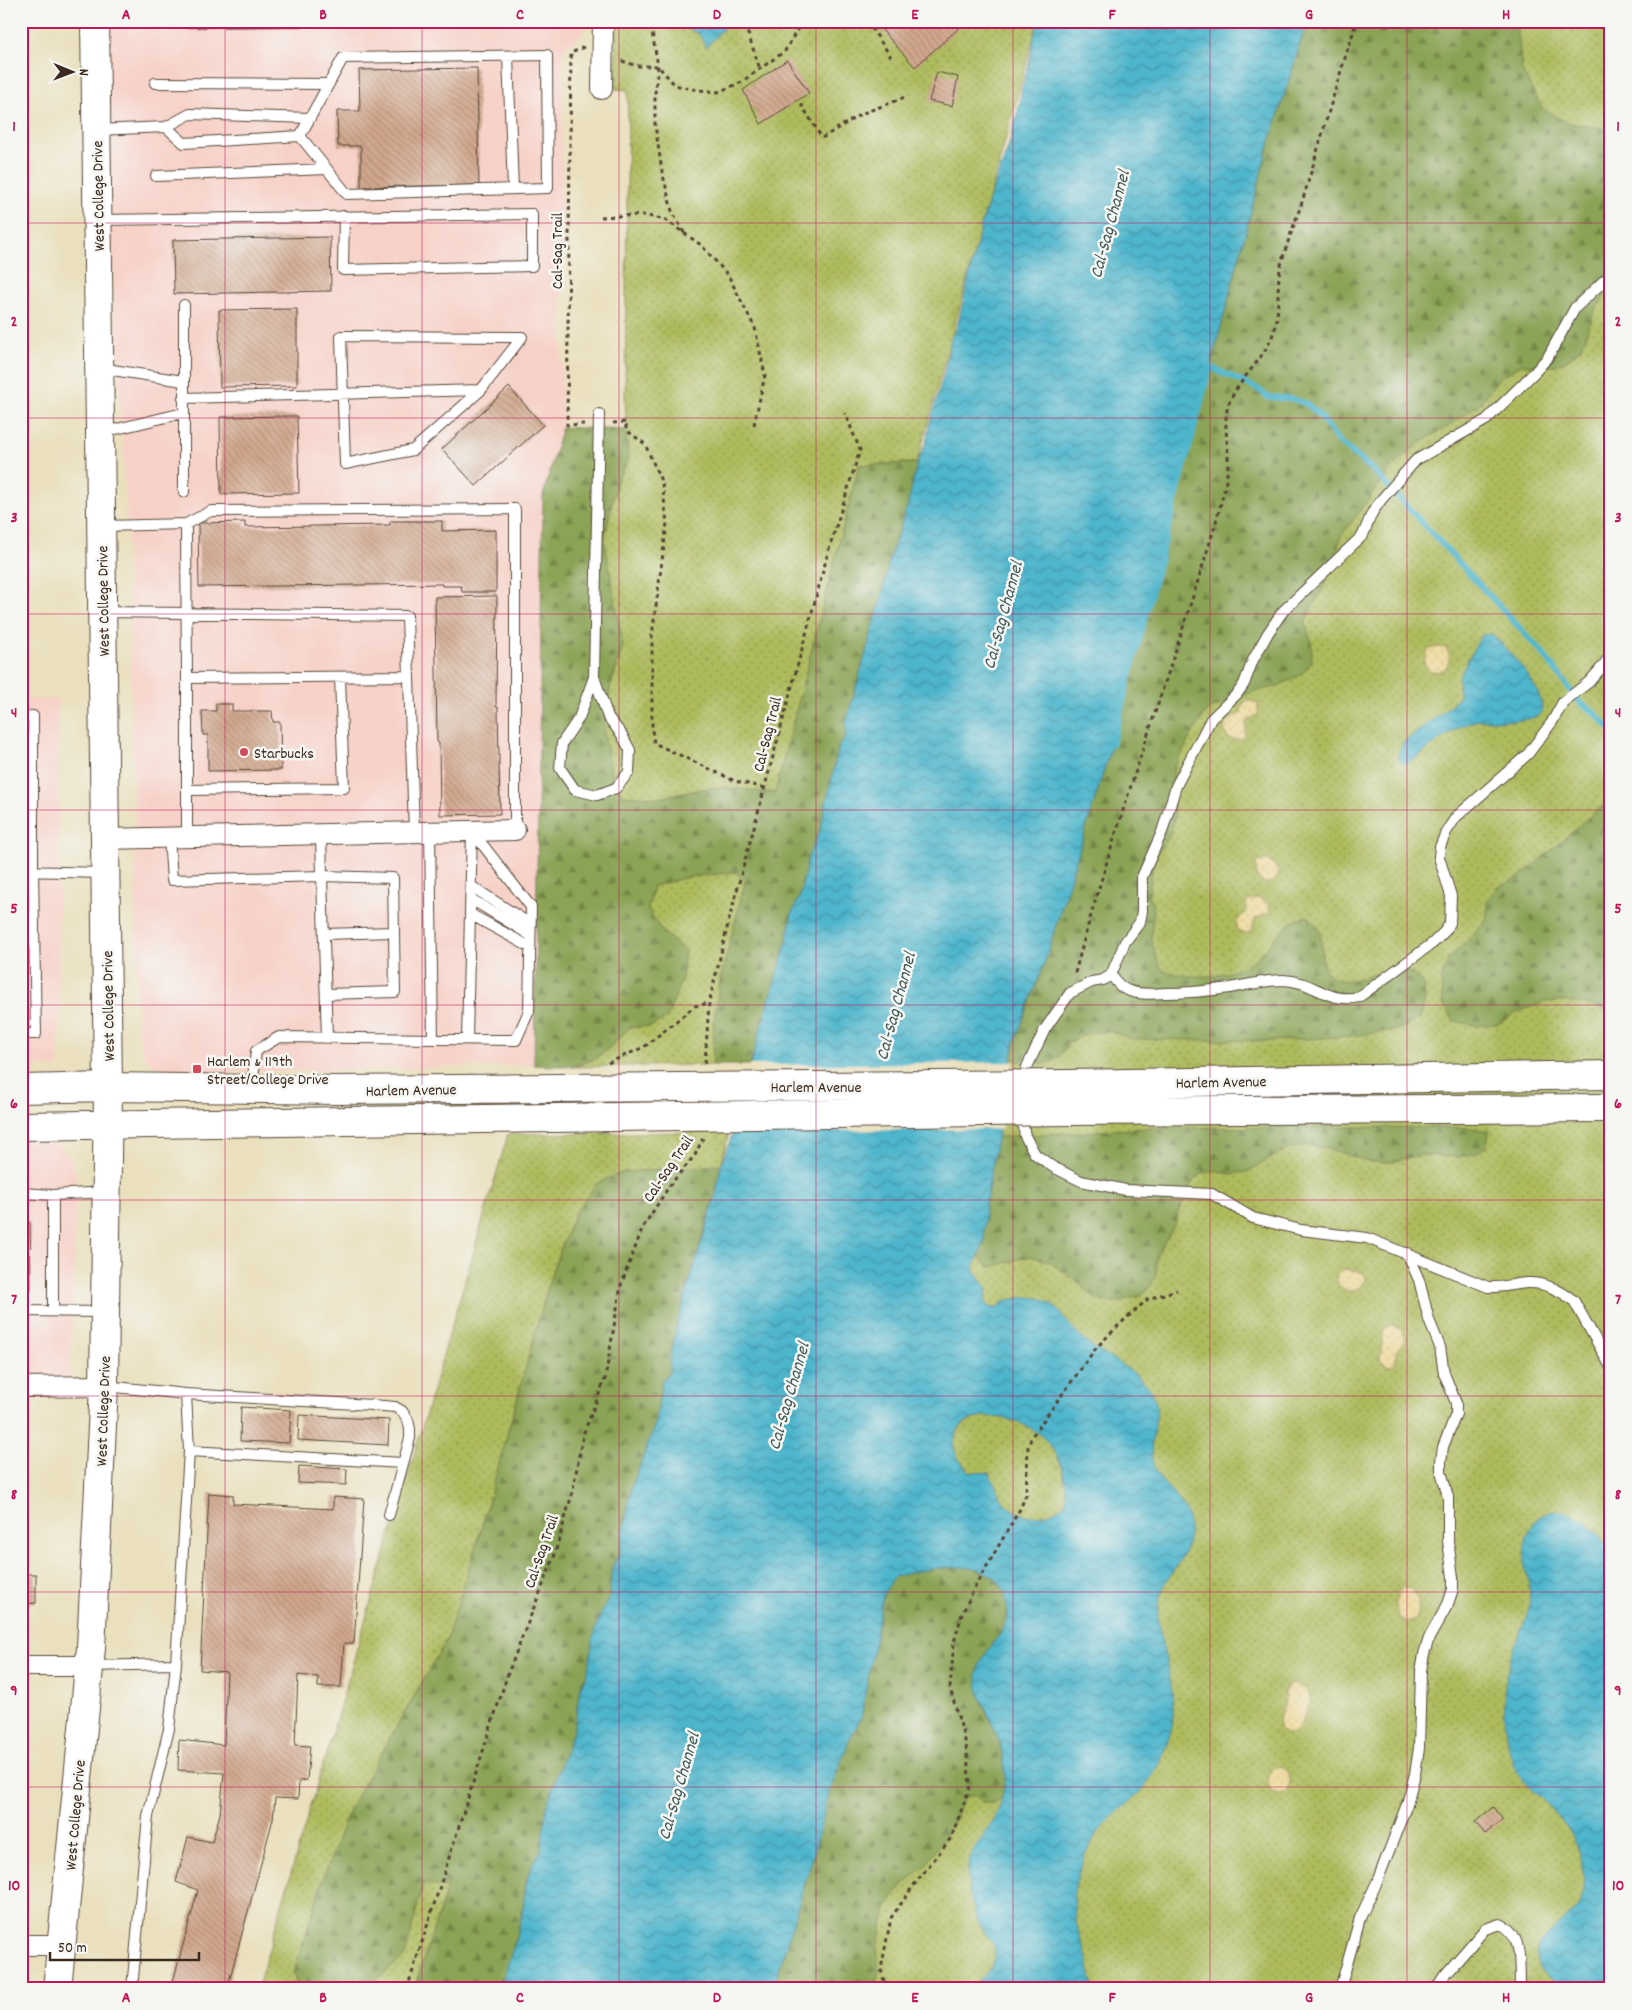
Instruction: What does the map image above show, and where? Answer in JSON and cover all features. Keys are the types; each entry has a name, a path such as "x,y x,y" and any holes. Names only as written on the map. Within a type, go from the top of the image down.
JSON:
{"main road":[{"name":"West College Drive","path":"57,1989 91,1648 104,1386 108,1088 95,22"},
{"name":"Harlem Avenue","path":"21,1089 1068,1084 1611,1075"},
{"name":"Harlem Avenue","path":"21,1126 1069,1111 1611,1108"}],"street":[{"path":"602,89 603,30"},
{"path":"104,839 515,830"},
{"path":"21,1387 104,1386"},
{"path":"21,1666 88,1666"},
{"path":"21,1945 62,1944"}],"lane":[{"path":"95,22 304,21"},
{"path":"547,55 548,188 347,194 300,136 343,58 547,55"},
{"path":"508,56 513,189"},
{"path":"155,83 329,84"},
{"path":"96,130 166,127 190,114 310,118"},
{"path":"166,127 184,143 300,136"},
{"path":"156,176 327,169"},
{"path":"97,220 344,216 532,214 532,266 343,270 344,216"},
{"path":"1611,274 1575,308 1548,357 1503,405 1472,429 1416,460 1381,500 1358,541 1283,611 1264,640 1237,694 1211,720 1176,786 1162,832 1142,877 1142,911 1140,922 1122,947 1111,974 1103,980 1092,982 1070,993 1058,1009 1027,1067 1021,1095 1022,1120 1026,1136 1035,1154 1053,1167 1081,1181 1126,1190 1212,1194 1253,1218 1301,1230 1366,1238 1488,1287 1498,1288 1535,1283 1564,1293 1574,1301 1582,1313 1611,1366"},
{"path":"184,305 182,381 184,492"},
{"path":"341,336 522,337 482,390 413,450 345,464 341,336"},
{"path":"98,368 182,381"},
{"path":"183,398 482,390"},
{"path":"99,433 183,413"},
{"path":"594,677 608,717 622,735 630,750 629,772 616,788 597,795 575,790 560,768 562,743 579,718 594,677 599,419"},
{"path":"101,526 186,524 211,511 515,509 515,830"},
{"path":"186,524 187,790 172,880 322,876 393,878 395,992 326,994"},
{"path":"102,612 407,616 409,676 422,832 433,1039"},
{"path":"1111,974 1118,985 1128,991 1148,994 1196,992 1264,981 1284,980 1303,983 1334,998 1347,1000 1359,998 1433,943 1446,931 1450,923 1451,896 1439,857 1440,847 1446,832 1456,817 1528,754 1552,722 1562,702 1589,682 1611,654"},
{"path":"187,678 409,676"},
{"path":"187,790 344,788 340,677"},
{"path":"21,716 34,716 33,871 36,1034 21,1034"},
{"path":"468,1039 472,831"},
{"path":"252,1089 256,1051 279,1037 516,1040 529,1011 531,908 472,831"},
{"path":"322,834 327,1038"},
{"path":"21,871 105,873"},
{"path":"471,886 530,929"},
{"path":"471,899 530,929"},
{"path":"470,914 530,947"},
{"path":"324,934 394,932"},
{"path":"21,1193 53,1195 107,1192"},
{"path":"53,1195 53,1311"},
{"path":"1340,1989 1360,1918 1377,1882 1407,1804 1415,1774 1419,1748 1421,1672 1424,1654 1429,1638 1448,1604 1453,1590 1448,1541 1448,1497 1441,1472 1443,1447 1453,1426 1456,1403 1444,1373 1440,1347 1429,1320 1420,1280 1407,1253"},
{"path":"21,1311 105,1312"},
{"path":"104,1386 402,1410 408,1420 410,1438 389,1515"},
{"path":"132,1989 148,1816 169,1729 176,1664 189,1451 186,1394"},
{"path":"189,1451 403,1462"},
{"path":"88,1666 176,1664"},
{"path":"1436,1989 1444,1976 1485,1929 1500,1924 1512,1932 1517,1942 1520,1989"}],"path":[{"path":"650,21 658,66 655,93 655,125 660,162 672,211 684,233"},
{"path":"603,59 614,59 637,66 658,66 675,85 718,92 740,83 786,51 802,21"},
{"path":"866,21 891,57"},
{"path":"1070,993 1142,750 1179,643 1217,520 1228,464 1228,406 1234,392 1268,345 1275,330 1277,279 1282,260 1357,21"},
{"path":"745,25 760,69"},
{"name":"Cal-Sag Trail","path":"603,30 571,53 567,425 599,419 626,422 626,430 645,444 662,483 668,523 652,636 652,730 654,743 735,780 766,788"},
{"path":"801,104 822,138 861,114 908,96"},
{"path":"601,217 643,215 666,220 701,245 728,275 755,328 764,375 754,425"},
{"name":"Cal-Sag Trail","path":"704,1066 709,1003 730,916 827,558 860,450 845,413"},
{"path":"600,1066 644,1047 696,1006 709,1003"},
{"name":"Cal-Sag Trail","path":"407,1989 508,1673 554,1557 572,1494 583,1435 605,1379 621,1285 643,1227 670,1184 695,1155 702,1143 705,1131"},
{"path":"886,1989 881,1968 891,1918 951,1838 970,1787 966,1744 950,1688 954,1642 962,1614 1026,1495 1028,1446 1032,1436 1096,1348 1136,1308 1148,1299 1177,1290"}],"shaded area":[{"path":"109,21 583,21 582,34 563,49 561,201 562,427 543,495 534,1065 173,1074 157,1068 143,1055 138,1030 126,501 109,210"},
{"path":"21,699 58,699 59,1067 21,1067"},
{"path":"21,1137 40,1137 56,1143 69,1155 77,1178 70,1377 21,1378"}],"green space":[{"path":"616,21 1038,21 917,463 859,465 775,793 717,787 661,798 622,795 611,773 604,733 610,688 623,645 604,539 617,480 628,461 625,401 628,90 615,89"},
{"path":"1307,21 1611,21 1611,1989 773,1989 970,1472 953,1452 955,1438 965,1424 983,1416 1021,1297 1004,1301 997,1307 988,1307 985,1300 987,1289 973,1270 1015,1041 1112,744 1265,158"},
{"path":"1307,21 1517,21 1522,71 1542,108 1567,123 1611,129 1611,286 1594,312 1582,347 1569,359 1553,366 1521,365 1500,377 1481,402 1452,424 1419,443 1393,466 1341,536 1331,572 1310,610 1305,624 1311,640 1312,661 1303,673 1275,687 1255,691 1208,710 1193,732 1175,766 1172,783 1175,818 1169,837 1154,859 1149,894 1154,911 1151,936 1156,957 1163,971 1175,974 1210,976 1234,971 1245,966 1262,953 1284,928 1308,916 1318,928 1323,962 1328,974 1333,978 1352,980 1394,970 1403,971 1414,975 1424,984 1425,1000 1420,1018 1400,1029 1354,1036 1274,1041 1132,1039 1109,1031 1088,1033 1069,1042 1058,1058 1046,1064 1025,1063 1012,1059 1015,1041 1044,964 1112,744 1265,158"},
{"path":"562,427 626,430 628,461 617,480 604,539 623,645 610,688 604,733 611,773 622,795 661,798 717,787 775,793 859,465 917,463 908,504 890,558 882,596 846,723 846,737 839,746 820,830 808,857 800,896 792,913 786,945 750,1065 713,1065 714,1021 720,981 746,879 735,872 688,877 653,886 648,909 661,930 685,951 682,978 667,1018 652,1026 630,1027 607,1050 588,1062 566,1066 534,1065 543,495"},
{"path":"1611,803 1611,1011 1562,1001 1545,1002 1518,1012 1497,1024 1478,1026 1454,1021 1443,1004 1441,979 1449,958 1474,935 1487,917 1487,902 1497,888 1520,877 1601,807"},
{"path":"735,872 746,879 720,981 714,1021 713,1065 571,1067 597,1057 630,1027 652,1026 685,951 661,930 647,908 653,886 688,877"},
{"path":"1148,1128 1470,1128 1489,1131 1487,1146 1476,1153 1459,1157 1420,1155 1391,1162 1370,1162 1327,1148 1306,1145 1285,1150 1247,1172 1230,1174 1214,1171 1201,1174 1192,1182 1179,1210 1175,1224 1156,1257 1156,1273 1151,1286 1140,1296 1112,1303 1095,1299 1079,1283 1050,1262 1030,1256 989,1267 979,1256 984,1242 985,1205 997,1137"},
{"path":"729,1132 721,1165 624,1172 575,1213 553,1269 480,1533 447,1639 350,1808 325,1874 294,1972 298,1989 257,1989 508,1134"},
{"path":"721,1165 717,1187 685,1293 671,1359 670,1373 662,1380 656,1422 631,1489 620,1552 612,1568 609,1600 602,1611 587,1675 580,1689 574,1728 547,1804 541,1852 529,1873 518,1933 499,1989 414,1989 447,1888 423,1883 405,1956 378,1979 356,1989 298,1989 294,1972 325,1874 350,1808 447,1639 480,1533 553,1269 575,1213 597,1183 624,1172"},
{"path":"967,1567 988,1575 1001,1585 1007,1597 1007,1610 1003,1624 978,1669 983,1706 995,1729 1002,1753 1005,1775 1003,1798 995,1802 986,1803 976,1796 966,1796 961,1802 957,1817 927,1864 904,1884 891,1900 883,1921 877,1949 879,1971 874,1989 773,1989 812,1860 829,1793 850,1738 861,1718 883,1595 893,1577 924,1569"},
{"path":"422,1882 447,1888 414,1989 356,1989 378,1979 415,1916"}],"sand":[{"path":"1437,647 1446,648 1450,657 1446,668 1438,672 1428,670 1424,662 1428,650"},
{"path":"1248,700 1258,703 1258,714 1246,722 1245,736 1243,738 1237,740 1228,738 1224,729 1226,722 1241,713 1242,705"},
{"path":"1265,860 1274,865 1278,873 1275,880 1265,883 1257,877 1256,865 1258,862"},
{"path":"1257,898 1266,903 1270,912 1255,919 1252,930 1247,933 1239,932 1237,921 1246,912 1246,904 1248,901"},
{"path":"1344,1269 1364,1273 1366,1280 1360,1288 1350,1291 1339,1284 1337,1274"},
{"path":"1392,1325 1402,1330 1405,1340 1396,1351 1395,1364 1389,1366 1380,1360 1384,1330"},
{"path":"1404,1587 1413,1589 1418,1599 1417,1617 1411,1622 1401,1619 1396,1606 1396,1599"},
{"path":"1295,1684 1306,1690 1310,1701 1298,1730 1287,1734 1280,1730 1278,1720 1285,1704 1284,1692 1289,1685"},
{"path":"1280,1766 1290,1776 1287,1790 1281,1795 1273,1793 1268,1782 1271,1769"}],"water":[{"path":"675,21 730,21 706,47 699,34"},
{"name":"Cal-Sag Channel","path":"1040,21 1307,21 1265,158 1112,744 1044,964 1015,1041 985,1205 984,1242 973,1270 987,1289 985,1300 988,1307 996,1308 1004,1301 1023,1298 1037,1298 1047,1301 1055,1307 1077,1334 1097,1350 1132,1371 1152,1392 1156,1408 1151,1451 1155,1470 1181,1503 1186,1511 1189,1522 1187,1546 1166,1583 1159,1603 1160,1632 1172,1696 1172,1728 1165,1749 1151,1778 1135,1797 1112,1817 1093,1840 1083,1860 1076,1882 1074,1910 1076,1923 1088,1962 1093,1989 965,1989 983,1977 995,1960 993,1943 981,1928 975,1912 970,1895 968,1870 974,1850 1000,1807 1003,1791 1005,1770 1002,1751 980,1696 977,1674 981,1662 1006,1622 1005,1595 999,1582 987,1573 973,1569 939,1568 894,1577 883,1595 861,1718 850,1738 829,1793 812,1860 773,1989 499,1989 518,1933 529,1873 541,1852 547,1804 574,1728 580,1689 587,1675 595,1630 602,1611 609,1600 612,1568 620,1552 631,1489 656,1422 662,1380 669,1373 677,1324 716,1195 721,1165 734,1130 759,1034 786,945 792,913 800,896 808,857 820,830 839,746 846,737 846,723 882,596 890,558 908,504 917,463 926,442 951,338 957,327 982,222 1008,148 1035,32","holes":["983,1416 1019,1423 1039,1434 1047,1442 1054,1451 1062,1468 1066,1488 1065,1504 1050,1513 1042,1515 1033,1516 1017,1512 1003,1501 989,1473 970,1472 960,1461 954,1449 955,1436 958,1430 964,1423 973,1419"]},
{"path":"1493,635 1532,681 1541,702 1542,712 1530,719 1482,720 1464,725 1445,736 1411,761 1405,764 1400,761 1397,756 1403,743 1453,704 1459,697 1458,678 1481,636"},
{"path":"1553,1510 1573,1515 1588,1524 1600,1536 1611,1554 1611,1989 1569,1989 1552,1980 1539,1967 1536,1958 1541,1942 1576,1909 1582,1896 1584,1880 1582,1864 1579,1850 1571,1834 1517,1771 1506,1736 1504,1693 1508,1666 1527,1615 1530,1599 1525,1558 1527,1537 1539,1517"}],"pier":[{"path":"1014,1062 1001,1129 730,1132 749,1065"}],"building":[{"path":"21,21 26,21 26,38 21,38"},
{"path":"874,21 967,21 915,67"},
{"path":"787,60 809,93 761,124 743,90"},
{"path":"477,68 479,185 361,187 361,146 338,146 337,111 360,111 359,70"},
{"path":"937,72 958,77 952,106 929,101"},
{"path":"21,166 28,166 28,186 21,186"},
{"path":"330,237 331,291 174,294 173,240"},
{"path":"21,274 25,274 25,294 21,294"},
{"path":"297,309 297,386 220,387 219,310"},
{"path":"509,387 543,425 476,486 442,449"},
{"path":"297,416 299,493 221,494 220,417"},
{"path":"390,521 442,521 442,531 496,530 496,592 462,592 461,586 442,586 442,584 199,587 198,523 245,522 245,527 390,525"},
{"path":"21,555 24,555 25,594 21,594"},
{"path":"497,596 496,707 498,707 500,814 440,815 435,597"},
{"name":"Starbucks","path":"216,704 232,704 232,711 272,711 273,722 280,722 281,770 208,771 208,735 203,735 202,711 216,711"},
{"path":"21,1214 30,1223 31,1289 21,1290"},
{"path":"241,1407 291,1410 289,1443 240,1441"},
{"path":"299,1415 389,1420 388,1445 298,1440"},
{"path":"299,1466 347,1469 346,1485 298,1483"},
{"path":"209,1493 233,1495 233,1504 333,1509 333,1497 364,1499 354,1643 344,1643 341,1687 318,1687 318,1677 298,1675 295,1745 310,1746 307,1780 299,1781 298,1799 275,1798 273,1819 227,1989 171,1989 198,1890 176,1882 188,1837 212,1842 220,1814 224,1773 178,1770 179,1740 224,1745 227,1672 200,1670"},
{"path":"21,1574 36,1574 36,1603 21,1604"},
{"path":"1493,1807 1503,1820 1485,1834 1475,1822"}],"waterway":[{"path":"1112,744 1210,367 1258,389 1267,397 1293,399 1307,404 1321,417 1338,441 1373,470 1541,651 1580,703 1594,712 1611,730"}],"place":[{"name":"Starbucks","path":"244,752"},
{"name":"Harlem & 119th Street/College Drive","path":"197,1069"}]}
